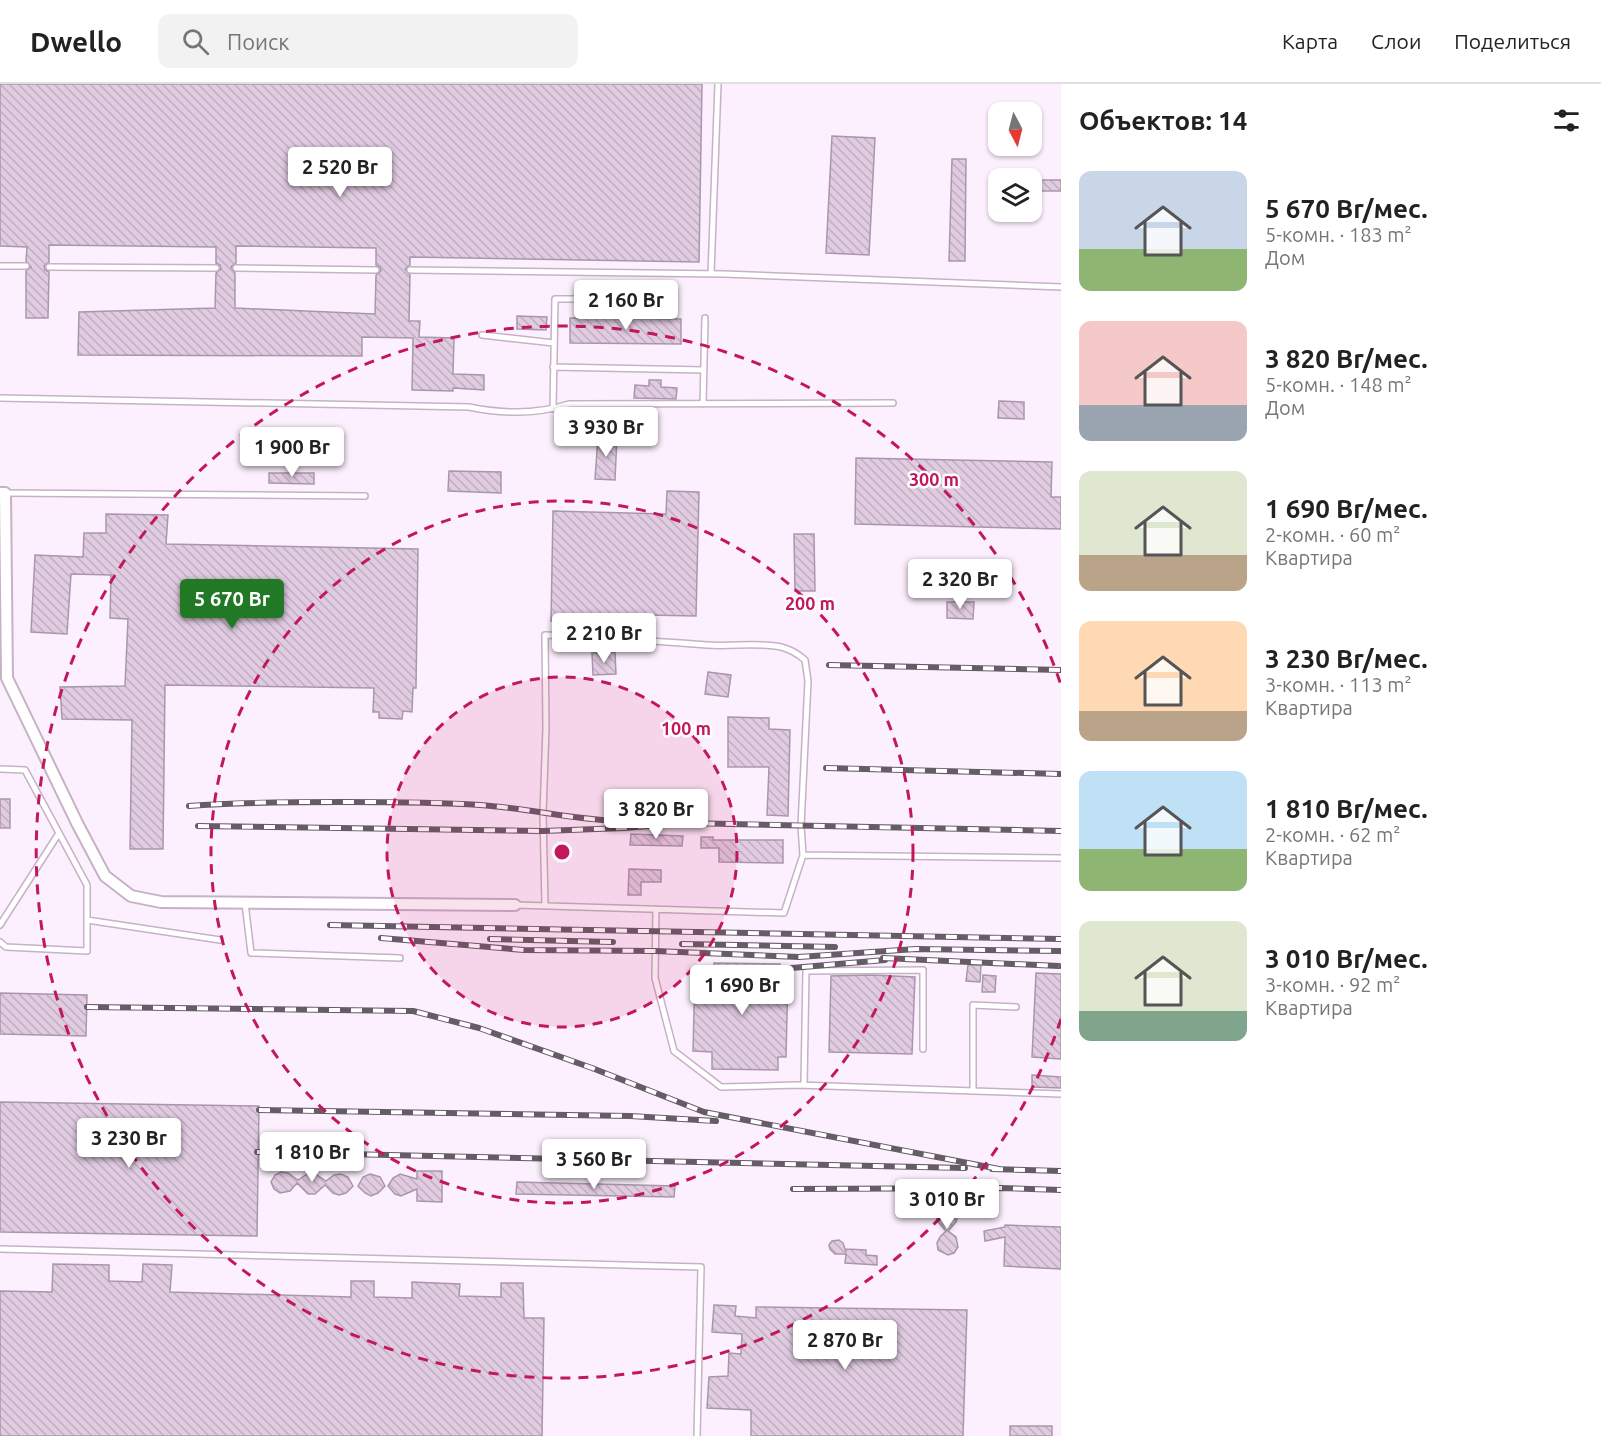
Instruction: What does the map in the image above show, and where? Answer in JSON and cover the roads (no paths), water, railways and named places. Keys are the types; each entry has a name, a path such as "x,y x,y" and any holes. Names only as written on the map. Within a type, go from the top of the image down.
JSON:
{"street":[{"path":"3,493 7,678 105,876 131,896 161,902 515,905"}],"lane":[{"path":"711,274 717,84"},
{"path":"0,266 26,266"},
{"path":"49,267 216,268"},
{"path":"236,268 376,270"},
{"path":"410,270 711,274 1061,287"},
{"path":"553,409 555,299 602,299"},
{"path":"703,404 705,318"},
{"path":"482,335 554,343"},
{"path":"553,367 704,370"},
{"path":"0,398 469,407 492,412 534,413 569,404 893,403"},
{"path":"3,493 365,496"},
{"path":"515,905 544,906 656,909 784,913 803,855 801,826 808,681 805,660 795,652 782,647 545,635 544,906"},
{"path":"0,770 25,770 87,885 87,951 6,947 0,942"},
{"path":"0,925 59,833"},
{"path":"803,855 1061,858"},
{"path":"245,902 251,953 400,957"},
{"path":"656,909 655,978 674,1051 721,1087 804,1085 1061,1094"},
{"path":"87,920 220,940"},
{"path":"804,1085 806,971 923,970 923,1049"},
{"path":"973,1091 973,1005 1017,1007"},
{"path":"0,1250 701,1267 697,1436"}],"railway":[{"path":"829,665 1061,670"},
{"path":"826,768 1061,774"},
{"path":"189,806 285,802 446,803 497,806 616,821"},
{"path":"634,807 703,816"},
{"path":"198,826 543,831 685,823 1061,831"},
{"path":"330,925 1061,939"},
{"path":"381,938 524,950 655,951 799,957 916,949 1061,951"},
{"path":"490,939 613,942"},
{"path":"682,944 835,947"},
{"path":"883,958 1059,966"},
{"path":"780,969 885,960"},
{"path":"87,1007 413,1011 479,1028 592,1068 704,1112 999,1169"},
{"path":"259,1110 630,1116 716,1121"},
{"path":"257,1152 965,1168"},
{"path":"992,1169 1061,1171"},
{"path":"793,1189 1061,1190"}]}
